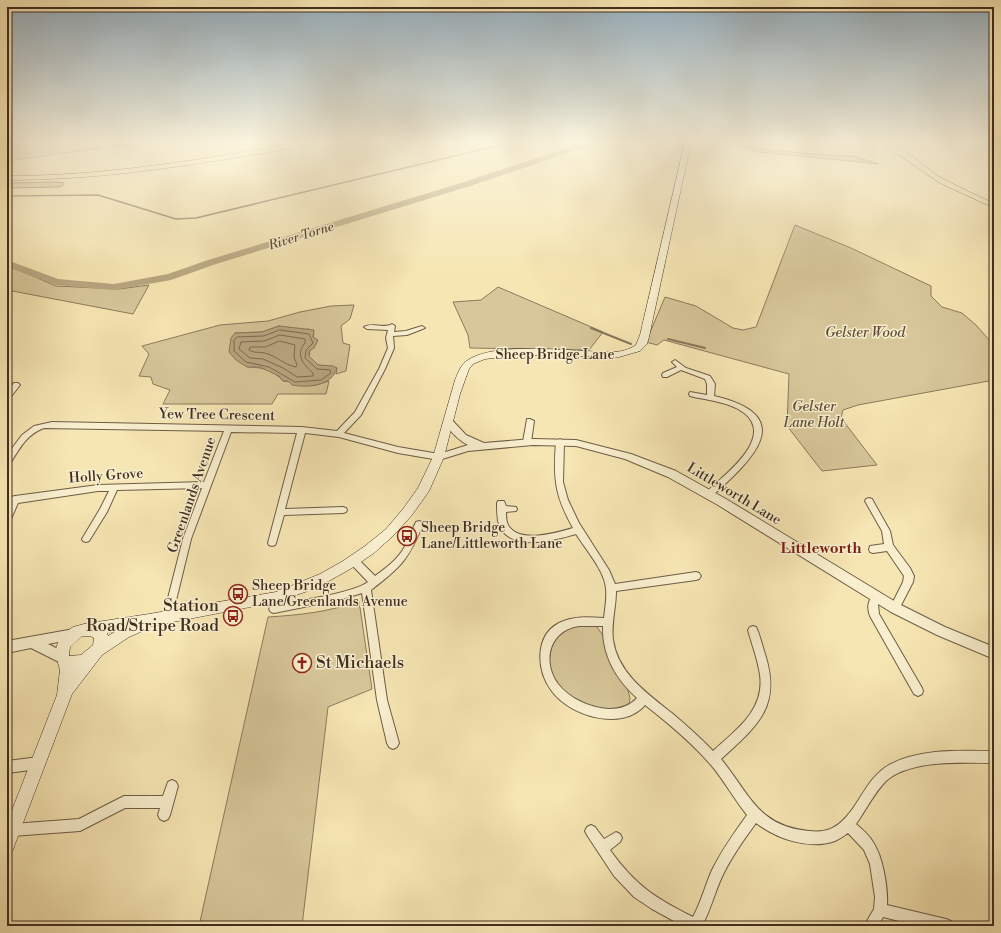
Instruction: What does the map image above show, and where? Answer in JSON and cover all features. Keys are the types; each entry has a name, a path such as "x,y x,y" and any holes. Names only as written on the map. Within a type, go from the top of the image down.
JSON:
{"highway":[{"path":"951,186 994,206"}],"main road":[{"name":"Sheep Bridge Lane","path":"81,632 168,618 274,597 301,588 332,574 354,561 385,536 409,511 430,479 439,457 449,422 457,385 466,366 479,358 490,355 513,353 611,355 630,351 642,343 678,186"},
{"name":"Sheep Bridge Lane","path":"95,653 124,633 152,620"},
{"path":"10,837 67,689 95,653 102,640 101,635 98,632 81,632 64,645 62,650 67,669 67,689"},
{"path":"64,659 72,663 79,662 95,653"}],"street":[{"path":"367,327 391,329 407,333 422,328"},
{"path":"339,434 358,412 382,369 391,348 391,329"},
{"path":"675,362 681,368 708,378 711,384 710,397"},
{"path":"665,375 681,368"},
{"path":"7,396 16,385"},
{"path":"693,394 726,401 741,408 755,421 758,430 751,452 709,494"},
{"path":"527,442 530,421"},
{"name":"Littleworth Lane","path":"449,422 460,437 484,446"},
{"name":"Yew Tree Crescent","path":"7,462 27,433 32,429 45,425 302,430 339,434 398,450 439,457"},
{"name":"Greenlands Avenue","path":"168,618 187,539 229,428"},
{"path":"272,543 302,430"},
{"name":"Littleworth Lane","path":"439,457 458,450 527,442 560,442 588,445 628,456 672,474 709,494 876,598 941,631 994,653"},
{"path":"560,442 558,470 562,495 579,530 605,573 611,588 608,622 608,641 611,656 625,679 643,698 679,727 713,759 724,771 745,802 755,814 768,825 790,834 820,838 834,836 849,825 874,785 894,769 914,763 937,759 957,757 994,757"},
{"name":"Holly Grove","path":"11,500 98,488 208,485"},
{"path":"86,539 104,510 115,487"},
{"path":"7,519 11,500"},
{"path":"868,501 886,531 889,547 909,576 908,582 895,608"},
{"path":"513,509 501,506 505,527 508,531 520,538 542,539 579,530"},
{"path":"281,512 343,510"},
{"path":"274,609 339,596 370,585 402,560 408,551 419,524"},
{"path":"874,549 889,547"},
{"path":"354,561 370,585 382,700 393,743"},
{"path":"611,588 696,576"},
{"path":"876,598 872,607 875,616 918,691"},
{"path":"608,622 570,623 561,627 550,636 545,647 544,662 549,677 555,688 568,700 594,712 605,714 623,712 636,707 643,698"},
{"path":"713,759 754,720 763,705 766,692 766,680 753,630"},
{"path":"7,647 81,632"},
{"path":"33,642 64,659"},
{"path":"7,767 39,763"},
{"path":"164,815 172,786"},
{"path":"10,837 80,825 124,802 168,802"},
{"path":"591,831 623,878 655,905 695,926 704,909 716,876 733,844 755,814"},
{"path":"849,825 869,846 876,864 881,897 880,910 871,926"},
{"path":"602,848 616,838"},
{"path":"880,910 946,926"}],"green space":[{"path":"7,186 62,186 59,187 7,188"},
{"name":"Gelster Wood","path":"795,225 851,248 931,286 931,296 942,307 962,313 976,325 990,341 994,341 994,380 858,405 843,410 841,418 877,465 822,471 787,426 789,374 664,340 657,345 646,342 665,297 696,306 733,328 743,330 756,327"},
{"path":"7,265 56,286 119,289 149,285 133,314 7,290"},
{"path":"498,287 603,332 589,350 470,348 468,335 453,302 481,300"},
{"path":"354,305 350,319 341,326 343,343 350,345 346,371 336,374 337,368 318,365 309,356 314,333 309,329 300,330 279,326 262,332 235,333 247,367 267,370 276,374 283,381 316,385 329,381 326,394 278,394 272,404 163,404 170,390 153,384 151,377 139,376 149,354 142,346 220,325 268,321 300,312 331,306"},
{"path":"359,601 372,689 328,707 302,926 199,926 268,617 337,608"},
{"path":"584,622 597,627 607,641 625,679 630,698 628,710 594,712 555,688 545,647 550,636"}],"water":[{"path":"279,326 314,330 313,337 318,340 314,348 309,351 309,356 318,365 333,366 337,368 330,379 312,386 292,385 288,381 283,381 279,376 260,367 247,367 236,360 229,352 231,338 235,333 262,332"}],"waterway":[{"path":"7,196 98,195 176,219 196,218 331,186"},
{"name":"River Torne","path":"7,263 56,282 114,287 132,285 171,277 212,262 462,186"},
{"path":"591,328 631,344"},
{"path":"668,339 705,348"}],"place":[{"name":"Sheep Bridge Lane/Littleworth Lane","path":"407,536"},
{"name":"Sheep Bridge Lane/Greenlands Avenue","path":"238,594"},
{"name":"Station Road/Stripe Road","path":"233,616"},
{"name":"St Michaels","path":"302,663"}],"district":[{"name":"Littleworth","path":"821,548"}],"park label":[{"name":"Gelster Lane Holt","path":"814,416"}]}
